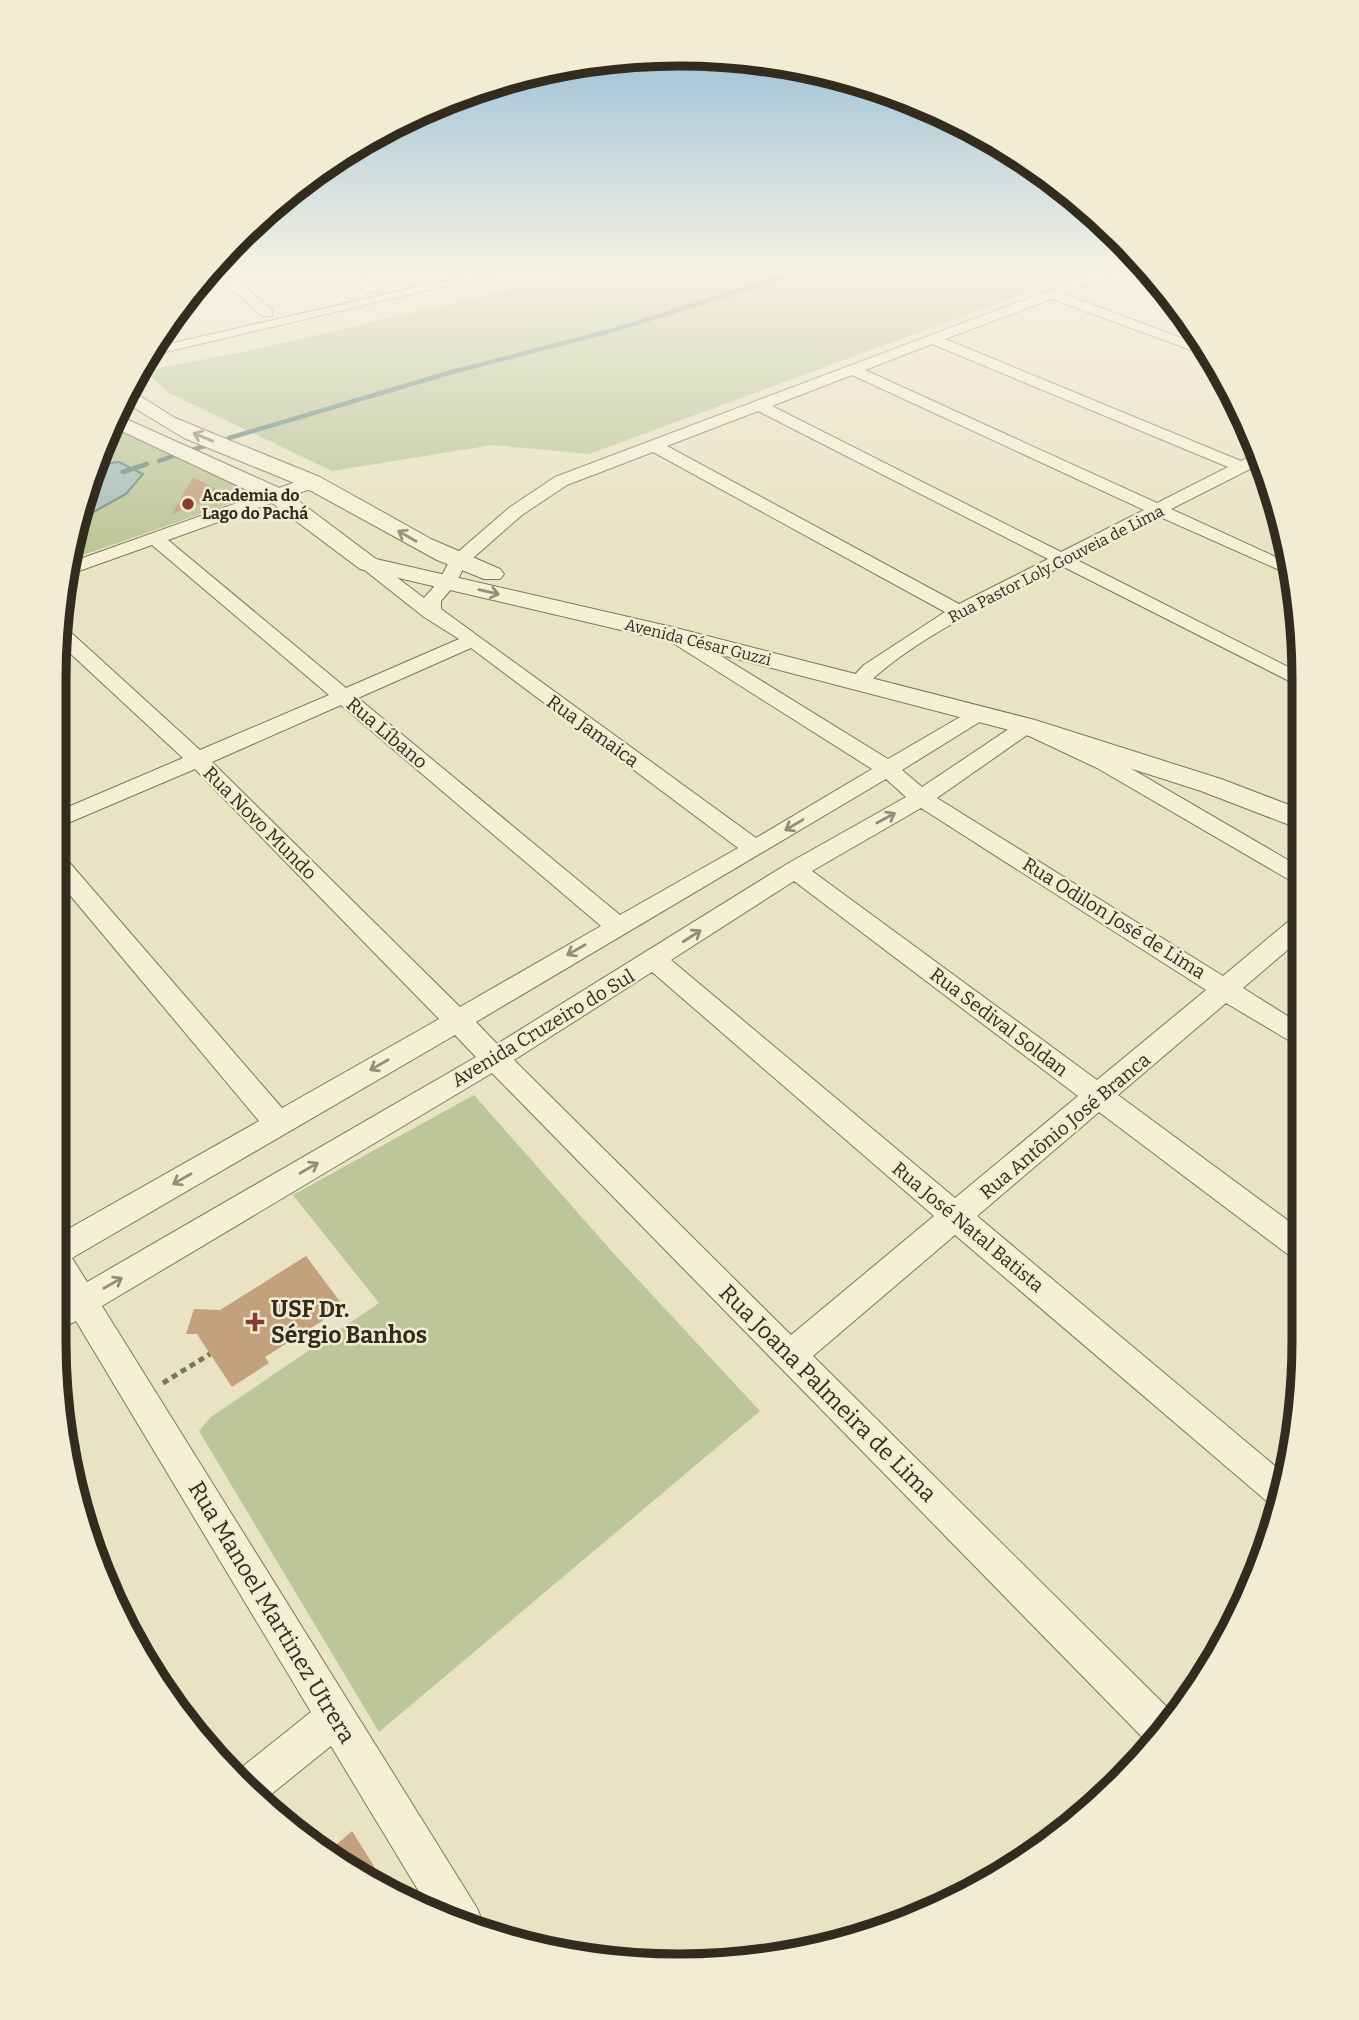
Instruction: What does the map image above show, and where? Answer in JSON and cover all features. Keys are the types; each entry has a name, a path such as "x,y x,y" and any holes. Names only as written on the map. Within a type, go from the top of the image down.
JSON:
{"street":[{"path":"431,613 432,600 452,573 516,512 550,488 869,363"},
{"path":"991,363 1242,467"},
{"path":"852,370 1281,562"},
{"name":"Avenida César Guzzi","path":"134,400 164,420 313,482 435,552 452,573 671,634 864,676"},
{"path":"760,406 1065,558 1293,677"},
{"name":"Avenida César Guzzi","path":"123,424 276,495 316,522 368,564 404,573 452,573 511,580 864,676 1211,785 1293,817"},
{"path":"655,446 959,612"},
{"name":"Rua Pastor Loly Gouveia de Lima","path":"864,676 959,612 1252,461"},
{"path":"77,566 313,482"},
{"name":"Rua Líbano","path":"156,539 617,926"},
{"path":"404,573 419,574 429,570 435,561 435,552"},
{"name":"Rua Jamaica","path":"368,564 755,849"},
{"name":"Rua Odilon José de Lima","path":"671,634 888,769 921,798 1293,1032"},
{"name":"Rua Novo Mundo","path":"68,640 197,759 496,1058"},
{"path":"66,817 473,640"},
{"path":"864,676 1054,713 1293,796"},
{"path":"66,1248 617,926 755,849 979,714"},
{"path":"1026,726 1105,764 1293,874"},
{"name":"Avenida Cruzeiro do Sul","path":"68,1310 496,1058 795,870 921,798 1026,726"},
{"name":"Rua Sedival Soldan","path":"795,870 1293,1241"},
{"path":"66,874 278,1123"},
{"name":"Rua Antônio José Branca","path":"791,1355 1293,932"},
{"name":"Rua José Natal Batista","path":"655,960 1274,1489"},
{"name":"Rua Joana Palmeira de Lima","path":"496,1058 1157,1724"},
{"name":"Rua Manoel Martinez Utrera","path":"68,1310 141,1397 454,1911"},
{"path":"255,1782 336,1717"}],"path":[{"path":"141,1397 210,1354"}],"green space":[{"path":"184,363 835,363 589,454 493,445 332,471 169,393 148,374 151,370"},
{"path":"120,430 244,487 249,493 246,498 79,557 99,482"},
{"path":"474,1095 615,1255 760,1411 379,1732 199,1431 211,1417 379,1303 293,1195"}],"water":[{"path":"119,462 143,474 126,494 89,514 99,482 106,464"}],"building":[{"name":"Academia do Lago do Pachá","path":"193,477 226,494 172,514"},
{"name":"USF Dr. Sérgio Banhos","path":"306,1256 344,1307 265,1357 269,1363 232,1387 197,1334 186,1334 194,1309 220,1310"},
{"path":"352,1831 379,1874 373,1871 334,1847"}],"waterway":[{"path":"229,438 486,363"},
{"path":"192,450 211,444"},
{"path":"159,461 173,456"},
{"path":"123,472 147,464"}],"place":[{"name":"Academia do Lago do Pachá","path":"188,504"},
{"name":"USF Dr. Sérgio Banhos","path":"255,1322"}]}
